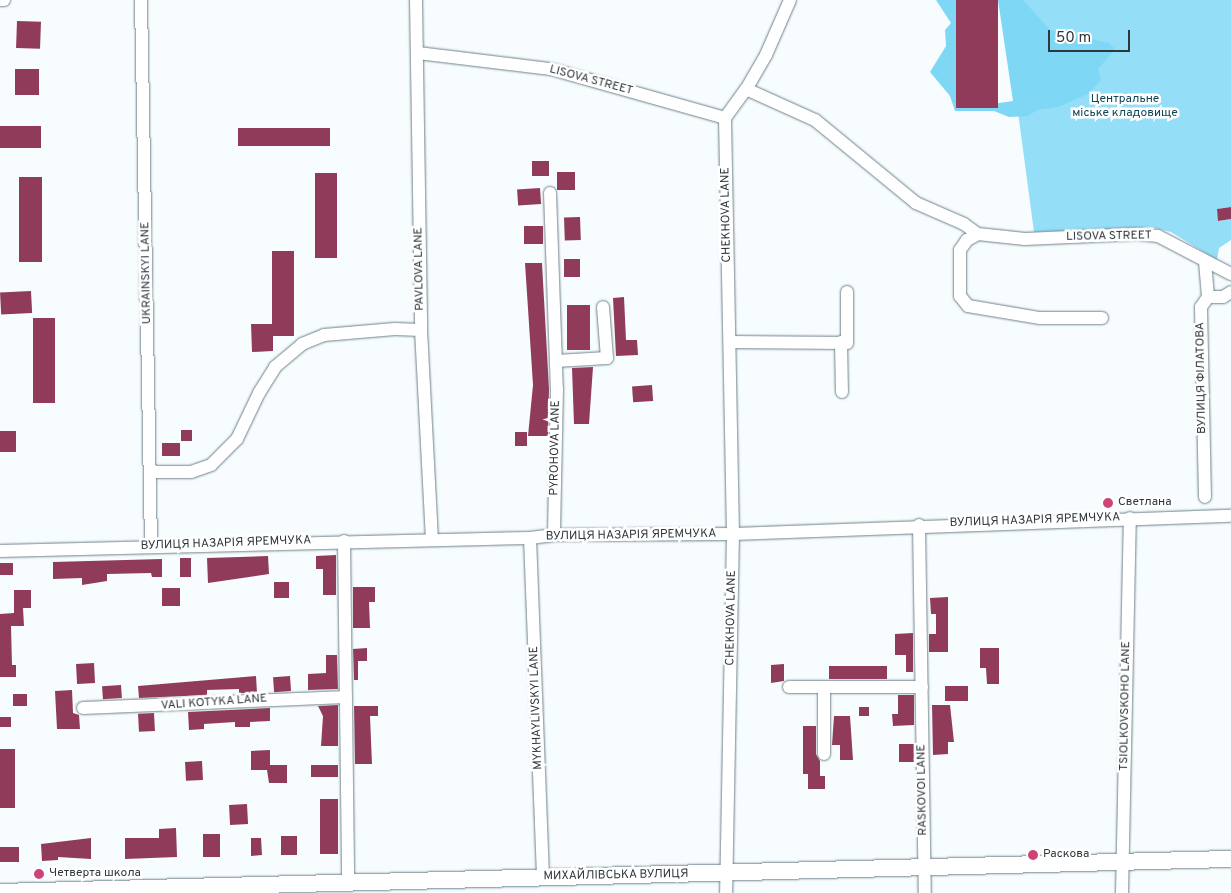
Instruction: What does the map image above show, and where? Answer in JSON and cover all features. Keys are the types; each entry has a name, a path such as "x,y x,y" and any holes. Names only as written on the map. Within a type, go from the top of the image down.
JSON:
{"main road":[{"name":"МИХАЙЛІВСЬКА ВУЛИЦЯ","path":"0,892 1231,859"}],"street":[{"name":"UKRAINSKYI LANE","path":"141,0 151,546"},
{"name":"PAVLOVA LANE","path":"416,0 421,330 432,538"},
{"path":"726,118 746,90 770,46 790,0"},
{"name":"LISOVA STREET","path":"418,53 551,69 726,118"},
{"name":"LISOVA STREET","path":"746,90 814,120 902,194 978,234 1025,239 1148,234 1166,239 1205,262 1231,274"},
{"name":"CHEKHOVA LANE","path":"726,118 734,534 726,893"},
{"name":"PYROHOVA LANE","path":"550,193 556,361 554,535"},
{"path":"978,234 967,240 960,250 960,296 968,306 1040,318 1102,318"},
{"name":"ВУЛИЦЯ ФІЛАТОВА","path":"1205,262 1208,297 1201,308 1205,496"},
{"path":"730,342 847,343 847,292"},
{"path":"1208,297 1223,297 1231,292"},
{"path":"556,361 606,358 603,307"},
{"path":"151,472 191,472 211,465 238,440 259,393 275,368 302,344 324,335 395,329 421,330"},
{"path":"841,342 842,392"},
{"name":"ВУЛИЦЯ НАЗАРІЯ ЯРЕМЧУКА","path":"0,551 432,538 530,538 554,535 734,534 919,525 1231,516"},
{"name":"TSIOLKOVSKOHO LANE","path":"1122,893 1130,518"},
{"name":"RASKOVOI LANE","path":"919,525 925,893"},
{"name":"MYKHAYLIVSKYI LANE","path":"530,538 543,877"},
{"path":"344,541 348,883"},
{"path":"790,687 922,687"},
{"path":"824,687 824,754"},
{"name":"VALI KOTYKA LANE","path":"83,708 346,697"}],"green space":[{"name":"Центральне міське кладовище","path":"1003,0 1231,0 1231,207 1217,209 1219,221 1231,219 1231,240 1219,248 1217,260 1171,232 1151,227 1034,232"}],"shaded area":[{"path":"936,0 956,0 972,107 1013,101 998,0 1023,0 1050,30 1109,43 1115,49 1098,69 1101,80 1088,94 1058,107 1037,110 1028,116 1009,117 994,111 955,111 950,96 930,72 946,46 945,30 951,23"}],"building":[{"path":"956,0 998,0 998,108 956,108"},
{"path":"17,21 41,22 40,49 16,48"},
{"path":"15,69 39,69 39,95 15,95"},
{"path":"0,126 41,126 41,148 0,148"},
{"path":"238,128 330,128 330,146 238,146"},
{"path":"532,161 549,161 549,176 532,176"},
{"path":"557,172 575,172 575,190 557,190"},
{"path":"315,173 337,173 337,258 315,258"},
{"path":"19,177 42,177 42,262 19,262"},
{"path":"540,188 541,204 518,206 517,190"},
{"path":"1231,207 1231,219 1218,221 1217,209"},
{"path":"580,217 581,240 565,241 564,218"},
{"path":"524,226 543,226 543,244 524,244"},
{"path":"272,251 294,251 294,336 273,336 273,351 252,352 251,324 272,324"},
{"path":"564,259 580,259 580,277 564,277"},
{"path":"525,263 542,263 549,389 548,436 528,436 533,385"},
{"path":"31,291 32,313 1,315 0,293"},
{"path":"624,297 626,340 637,340 638,355 616,356 613,298"},
{"path":"567,305 590,305 590,350 567,350"},
{"path":"33,318 55,318 55,403 33,403"},
{"path":"593,367 589,424 574,424 572,368"},
{"path":"652,385 653,401 633,402 632,386"},
{"path":"181,430 192,430 192,441 181,441"},
{"path":"0,431 16,431 16,452 0,452"},
{"path":"515,432 527,432 527,446 515,446"},
{"path":"162,443 180,443 180,456 162,456"},
{"path":"336,555 336,595 323,595 323,569 316,569 316,556"},
{"path":"268,556 269,574 208,583 207,558"},
{"path":"180,558 191,558 191,577 180,577"},
{"path":"162,559 162,577 152,577 151,573 107,574 107,581 82,585 82,578 53,579 53,562"},
{"path":"0,563 13,563 13,575 0,575"},
{"path":"274,582 289,582 289,598 274,598"},
{"path":"353,587 375,587 375,602 369,602 370,628 353,628"},
{"path":"162,588 180,588 180,606 162,606"},
{"path":"14,590 31,590 31,608 23,608 24,626 11,626 12,665 16,665 16,677 0,677 0,614 14,613"},
{"path":"948,597 948,652 929,652 929,634 936,634 936,614 931,614 930,598"},
{"path":"913,633 913,672 906,672 906,655 895,655 895,634"},
{"path":"367,648 367,661 358,661 358,680 354,680 353,649"},
{"path":"980,648 999,648 999,684 987,684 986,668 980,668"},
{"path":"326,655 337,655 338,689 308,690 308,674 326,673"},
{"path":"94,663 95,683 77,684 76,664"},
{"path":"784,664 784,681 771,683 771,665"},
{"path":"829,666 887,666 887,679 829,679"},
{"path":"256,676 257,693 239,693 239,689 207,690 207,695 139,698 138,686"},
{"path":"290,676 291,691 274,692 273,677"},
{"path":"121,685 122,698 103,699 102,686"},
{"path":"945,686 968,686 968,701 945,701"},
{"path":"72,690 73,713 79,715 80,729 57,729 55,691"},
{"path":"13,694 27,694 27,706 13,706"},
{"path":"898,695 914,695 914,725 893,726 892,714 898,714"},
{"path":"338,705 338,746 321,746 323,716 318,706"},
{"path":"932,705 950,705 954,742 948,742 948,754 933,755"},
{"path":"354,706 378,706 378,716 370,716 372,764 355,764"},
{"path":"859,707 869,707 869,716 859,716"},
{"path":"270,708 270,721 250,722 250,727 235,727 235,722 204,724 204,729 189,730 188,712"},
{"path":"154,713 155,731 139,732 138,714"},
{"path":"834,716 850,716 853,760 840,760 840,745 832,745"},
{"path":"0,717 11,717 11,727 0,727"},
{"path":"803,726 816,726 816,754 820,761 820,776 825,776 825,789 808,789 808,774 803,774"},
{"path":"899,744 914,744 914,762 899,762"},
{"path":"0,749 15,749 15,808 0,808"},
{"path":"270,750 270,765 287,765 287,783 269,783 267,770 251,770 251,751"},
{"path":"202,761 203,780 186,781 185,762"},
{"path":"311,765 338,765 338,777 311,777"},
{"path":"320,799 338,799 338,854 320,854"},
{"path":"247,804 248,824 230,825 229,805"},
{"path":"176,828 177,857 125,859 125,838 159,838 159,829"},
{"path":"203,834 220,834 220,857 203,857"},
{"path":"281,836 297,836 297,855 281,855"},
{"path":"91,838 91,859 58,857 58,860 42,861 41,844"},
{"path":"251,838 261,838 262,855 251,856"},
{"path":"0,847 19,847 19,862 0,862"}],"place":[{"name":"Светлана","path":"1108,503"},
{"name":"Раскова","path":"1033,855"},
{"name":"Четверта школа","path":"39,874"}]}
